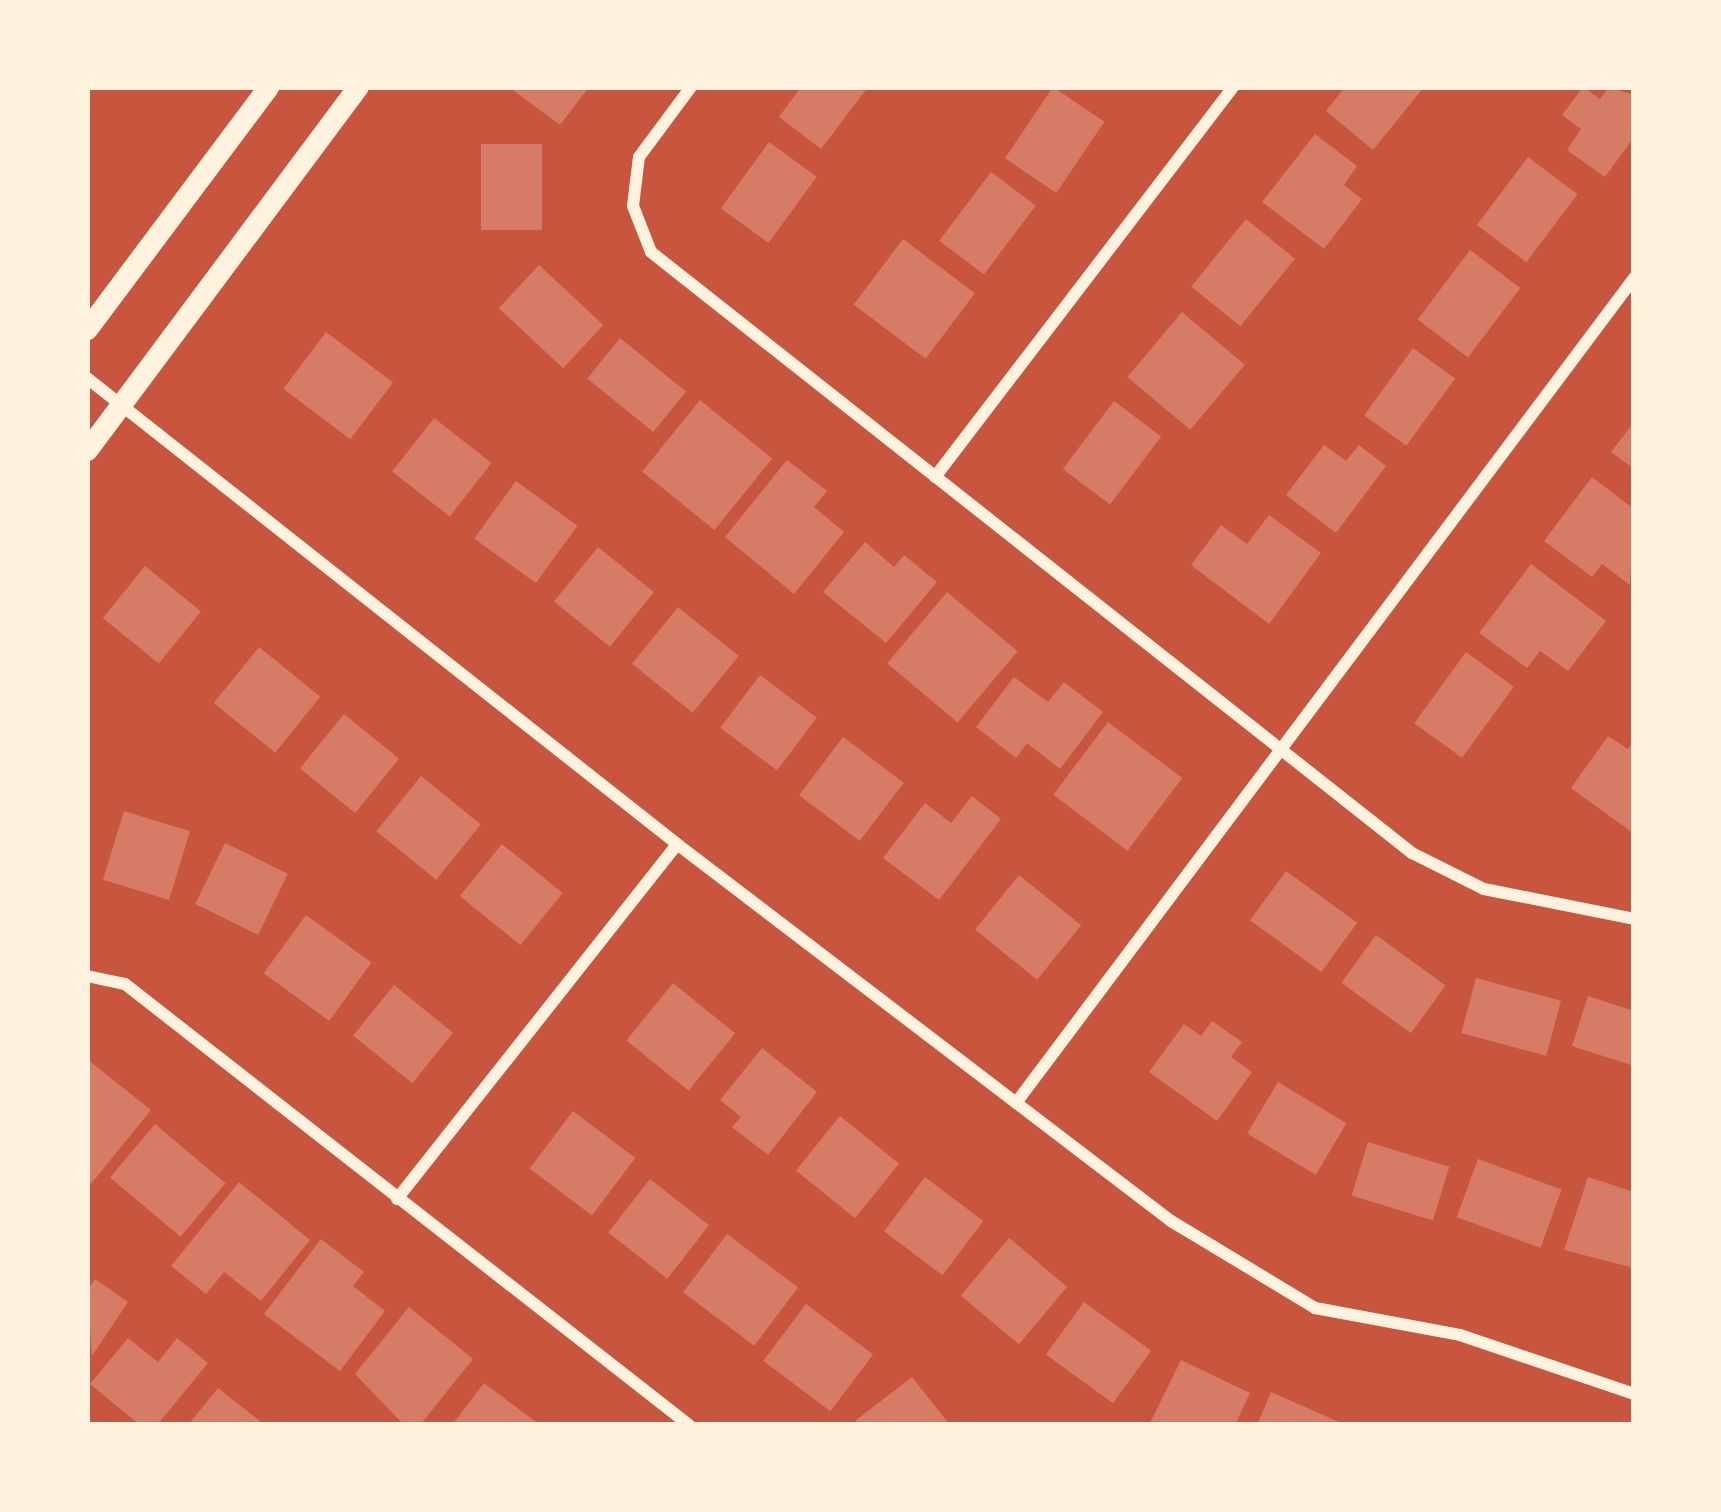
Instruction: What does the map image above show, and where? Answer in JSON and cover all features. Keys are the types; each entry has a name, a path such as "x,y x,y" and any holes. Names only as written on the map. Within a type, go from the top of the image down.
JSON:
{"street":[{"path":"87,329 268,87"},
{"path":"87,450 358,87"},
{"path":"691,87 639,157 633,206 651,252 1412,853 1484,889 1634,919"},
{"path":"935,477 1233,87"},
{"path":"1016,1103 1634,278"},
{"path":"87,378 676,844 1171,1220 1315,1308 1460,1335 1634,1394"},
{"path":"397,1199 676,844"},
{"path":"87,976 125,985 689,1425"}],"building":[{"path":"509,87 589,87 560,125"},
{"path":"801,87 868,87 821,149 779,117"},
{"path":"1053,87 1104,122 1056,193 1005,158"},
{"path":"1345,87 1424,87 1373,150 1326,111"},
{"path":"1583,87 1600,99 1609,87 1634,95 1634,137 1605,177 1567,150 1581,129 1562,115"},
{"path":"1315,134 1357,166 1344,185 1362,199 1324,249 1262,202"},
{"path":"769,142 817,177 769,243 721,208"},
{"path":"481,144 542,144 542,230 481,230"},
{"path":"1528,157 1578,194 1526,262 1477,225"},
{"path":"991,172 1036,206 984,274 939,241"},
{"path":"1246,219 1295,259 1240,326 1191,287"},
{"path":"903,239 975,293 926,359 854,304"},
{"path":"1470,250 1520,288 1468,357 1418,319"},
{"path":"539,265 603,325 563,368 499,308"},
{"path":"1182,312 1245,365 1190,430 1127,377"},
{"path":"326,332 393,383 350,439 283,389"},
{"path":"620,338 686,391 653,432 587,378"},
{"path":"1413,348 1455,379 1406,446 1364,415"},
{"path":"700,400 772,459 714,530 642,471"},
{"path":"1114,401 1161,437 1110,504 1063,469"},
{"path":"434,418 492,463 450,517 392,472"},
{"path":"1634,422 1634,469 1611,452"},
{"path":"1324,445 1346,461 1359,445 1386,466 1336,533 1286,495"},
{"path":"787,460 827,491 814,507 844,532 794,594 725,537"},
{"path":"1592,477 1634,509 1630,585 1602,564 1592,577 1544,541"},
{"path":"516,481 577,526 536,583 474,538"},
{"path":"1269,515 1321,553 1269,624 1191,565 1221,525 1247,544"},
{"path":"865,542 894,567 904,555 937,582 886,643 823,592"},
{"path":"598,547 654,592 610,647 554,601"},
{"path":"1531,564 1606,621 1568,671 1540,651 1527,668 1479,633"},
{"path":"145,566 201,611 159,663 103,618"},
{"path":"947,592 1017,651 958,722 887,663"},
{"path":"678,607 739,656 693,713 632,664"},
{"path":"259,647 320,697 275,753 214,703"},
{"path":"1466,652 1514,687 1462,758 1414,723"},
{"path":"760,675 817,718 777,770 720,728"},
{"path":"1014,677 1048,702 1064,682 1103,712 1060,769 1027,743 1016,758 976,727"},
{"path":"344,714 399,759 355,813 300,768"},
{"path":"1108,722 1182,778 1128,851 1053,795"},
{"path":"1608,736 1628,749 1634,741 1634,834 1571,788"},
{"path":"843,737 904,783 860,841 799,795"},
{"path":"421,776 481,824 436,880 376,831"},
{"path":"972,796 1001,819 939,900 883,858 925,803 951,823"},
{"path":"124,811 190,831 169,900 103,880"},
{"path":"225,843 288,874 258,935 195,904"},
{"path":"502,844 563,893 520,945 460,896"},
{"path":"1286,871 1357,923 1321,972 1250,920"},
{"path":"1019,875 1081,925 1037,980 975,929"},
{"path":"306,915 372,963 329,1021 264,973"},
{"path":"1376,935 1446,986 1411,1033 1341,983"},
{"path":"1476,978 1561,1001 1546,1056 1461,1033"},
{"path":"673,983 735,1033 689,1091 626,1041"},
{"path":"394,985 453,1033 412,1083 353,1036"},
{"path":"1588,996 1634,1011 1634,1066 1572,1046"},
{"path":"1212,1021 1242,1042 1231,1057 1252,1072 1217,1121 1149,1072 1184,1024 1201,1036"},
{"path":"762,1048 817,1092 768,1155 732,1127 741,1117 720,1100"},
{"path":"87,1059 151,1110 91,1184 87,1180"},
{"path":"1278,1082 1347,1123 1316,1175 1247,1133"},
{"path":"573,1111 635,1158 592,1215 530,1169"},
{"path":"840,1116 899,1164 855,1218 796,1170"},
{"path":"155,1124 225,1183 180,1237 110,1178"},
{"path":"1368,1142 1449,1167 1433,1220 1352,1196"},
{"path":"1478,1159 1562,1189 1540,1248 1457,1217"},
{"path":"925,1177 983,1221 942,1275 884,1231"},
{"path":"1588,1177 1634,1192 1634,1268 1564,1250"},
{"path":"650,1179 709,1225 667,1279 608,1233"},
{"path":"239,1182 310,1240 261,1301 224,1272 206,1294 171,1266"},
{"path":"727,1234 798,1288 754,1346 683,1292"},
{"path":"1009,1238 1067,1287 1019,1344 961,1295"},
{"path":"321,1239 364,1272 353,1286 385,1311 340,1371 264,1314"},
{"path":"95,1279 128,1302 92,1356 87,1290"},
{"path":"1084,1302 1151,1351 1113,1403 1046,1355"},
{"path":"806,1304 873,1355 830,1411 763,1361"},
{"path":"409,1307 473,1359 420,1425 404,1425 355,1374"},
{"path":"128,1338 158,1362 177,1338 208,1363 157,1425 140,1425 90,1384"},
{"path":"1181,1360 1250,1393 1235,1425 1149,1425"},
{"path":"912,1377 950,1425 858,1425 855,1421"},
{"path":"484,1383 540,1425 452,1425"},
{"path":"218,1388 265,1425 188,1425"},
{"path":"1271,1392 1346,1425 1257,1425"}]}
